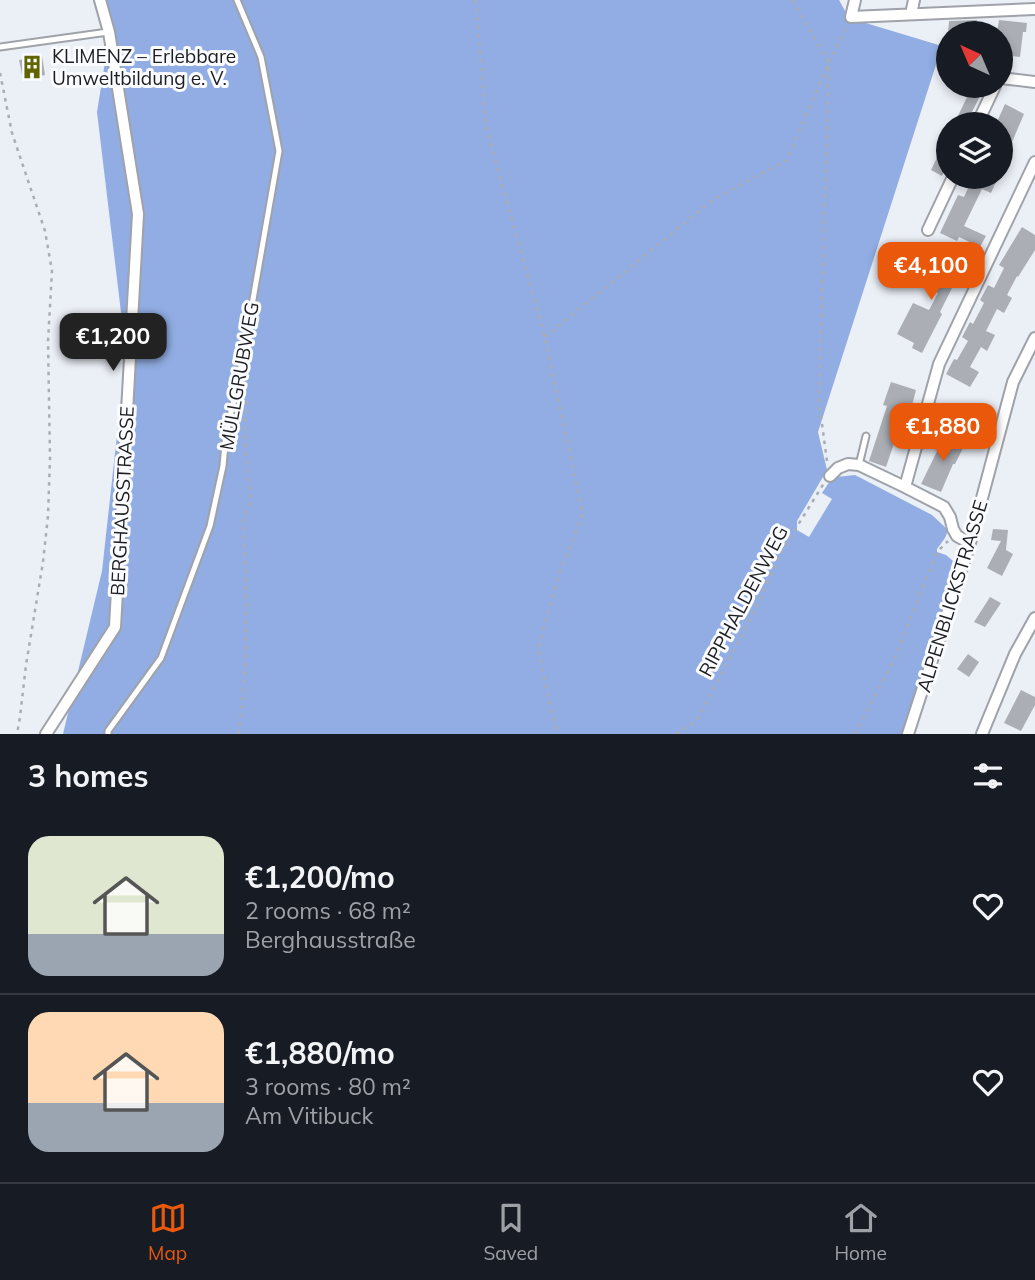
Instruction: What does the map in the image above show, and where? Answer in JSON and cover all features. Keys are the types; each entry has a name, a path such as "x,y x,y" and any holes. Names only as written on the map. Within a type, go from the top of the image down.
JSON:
{"street":[{"name":"BERGHAUSSTRASSE","path":"46,734 115,626 138,214 109,32 100,0"},
{"path":"855,0 851,18 1035,9"},
{"path":"911,14 914,0"},
{"path":"968,12 971,0"},
{"path":"1013,79 1035,82"},
{"path":"905,487 939,364 1035,162"},
{"path":"928,230 947,189"},
{"name":"ALPENBLICKSTRASSE","path":"908,734 970,543 1013,382 1035,338"},
{"path":"830,476 838,468 848,464 859,465 905,487 944,507 957,536 970,543"},
{"path":"982,734 1015,654 1035,618"}],"lane":[{"name":"MÜLLGRUBWEG","path":"108,734 161,658 210,526 248,328 279,151 261,57 237,0"},
{"path":"0,47 109,32"},
{"path":"859,465 866,436"}],"path":[{"path":"475,0 486,126 545,338 583,514 560,571 538,649 557,734"},
{"path":"792,0 829,62 819,402 830,476"},
{"path":"545,338 714,199 787,160 851,18"},
{"path":"0,72 12,133 45,231 52,271 48,341 48,516 17,734"},
{"path":"239,734 246,661 243,521 251,501 244,421"},
{"name":"RIPPHALDENWEG","path":"676,734 696,721 785,546 830,476"},
{"path":"855,734 895,658 937,552 945,542 957,536"}],"shaded area":[{"path":"99,0 839,0 849,18 936,44 936,65 818,432 827,470 797,521 797,530 809,537 832,499 822,493 830,481 836,477 855,475 932,515 948,530 937,552 946,555 958,565 903,734 63,734 102,571 126,354 97,112 110,31"}],"building":[{"path":"1013,22 1027,23 1026,32 1023,32 1020,57 1013,56"},
{"name":"KLIMENZ – Erlebbare Umweltbildung e. V.","path":"42,56 45,75 23,79 19,60"},
{"path":"967,98 979,98 972,112 960,112"},
{"path":"1005,104 1024,114 1013,140 1013,112 1001,112"},
{"path":"936,160 936,173 931,170"},
{"path":"968,189 982,189 964,226 986,236 980,247 959,237 957,241 940,233 958,195 964,197"},
{"path":"1022,227 1035,235 1035,250 1007,295 1012,298 1004,313 997,309 986,331 995,335 987,351 981,347 970,367 979,372 970,387 946,374 968,341 962,337 970,322 973,324 984,303 980,300 988,285 994,288 1004,268 999,265"},
{"path":"936,254 953,263 955,259 964,264 922,353 912,348 914,343 897,334 913,303 929,310 938,293 920,284"},
{"path":"891,382 916,390 910,413 905,411 886,467 869,461 887,406 883,405"},
{"path":"945,435 965,444 941,492 921,484"},
{"path":"993,529 1008,530 1006,550 1013,554 1002,576 987,568 1001,541 991,540"},
{"path":"990,597 1001,603 985,627 974,622"},
{"path":"968,654 979,662 969,677 957,669"},
{"path":"1021,690 1035,697 1035,705 1021,731 1004,723"}],"place":[{"name":"KLIMENZ – Erlebbare Umweltbildung e. V.","path":"32,67"}]}
